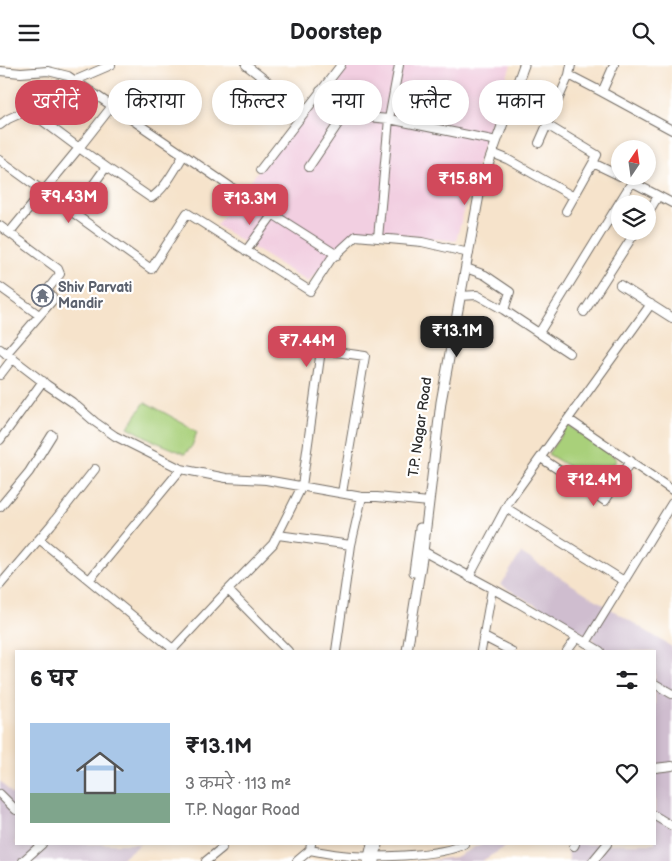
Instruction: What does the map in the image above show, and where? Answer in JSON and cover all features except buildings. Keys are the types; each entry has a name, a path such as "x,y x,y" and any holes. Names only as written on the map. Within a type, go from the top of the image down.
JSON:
{"main road":[{"name":"T.P. Nagar Road","path":"402,650 420,550 434,415 467,252 476,185 518,65"},
{"path":"426,501 467,252 481,184 511,106 524,65"},
{"path":"407,650 420,550"},
{"path":"371,858 372,845"},
{"path":"371,858 378,845"}],"street":[{"path":"0,71 21,73 48,71 76,80 111,65"},
{"path":"246,65 305,111"},
{"path":"329,80 341,65"},
{"path":"378,238 389,119 399,65"},
{"path":"563,89 571,65"},
{"path":"602,92 614,65"},
{"path":"569,75 672,130"},
{"path":"260,170 314,99"},
{"path":"9,233 108,111"},
{"path":"0,125 15,116"},
{"path":"382,118 492,140"},
{"path":"49,125 151,198 166,184 184,155"},
{"path":"140,125 337,255"},
{"path":"309,167 337,125"},
{"path":"539,143 547,125 597,155 566,211"},
{"path":"492,153 507,159 574,197"},
{"path":"0,160 150,269 187,213 310,291 331,259 356,236 422,242 467,252"},
{"path":"593,163 611,172"},
{"path":"73,213 106,167"},
{"path":"539,333 630,185"},
{"path":"638,185 672,203"},
{"path":"246,251 273,214"},
{"path":"0,225 58,269 60,273 48,289 48,293 52,295 52,301 6,354 0,375"},
{"path":"584,313 630,240"},
{"path":"466,267 485,275 510,292 504,310"},
{"path":"620,285 672,318"},
{"path":"0,287 39,315"},
{"path":"460,296 477,295 504,310 568,353"},
{"path":"470,577 506,508 651,304"},
{"path":"39,539 90,579 172,650 273,544 278,535 302,486 321,349 365,356 342,493"},
{"path":"6,354 115,436 182,469 226,478 266,480 362,497 426,501"},
{"path":"0,440 43,381"},
{"path":"568,419 672,490"},
{"path":"0,507 29,472 52,435"},
{"path":"541,458 605,501 631,461"},
{"path":"0,585 95,469"},
{"path":"90,579 182,469"},
{"path":"336,650 351,545 362,497"},
{"path":"586,643 672,503"},
{"path":"506,508 624,581"},
{"path":"278,535 351,545"},
{"path":"420,550 598,650"},
{"path":"481,650 492,589"},
{"path":"228,590 287,650"},
{"path":"484,637 508,650"},
{"path":"568,650 577,638"},
{"path":"656,685 672,693"},
{"path":"656,768 672,766"},
{"path":"0,795 15,809"},
{"path":"656,817 672,826"},
{"path":"23,861 41,845"},
{"path":"206,861 222,845"},
{"path":"297,861 310,847 339,858 371,858 435,853 462,845"},
{"path":"593,861 606,845"}],"shaded area":[{"path":"341,65 511,65 506,80 479,80 479,125 491,125 471,183 456,241 356,230 308,282 216,225 294,125 304,125 304,112 314,100 314,125 382,125 382,80 329,80"},
{"path":"521,553 672,647 672,861 569,861 568,845 656,845 656,650 586,650 595,640 501,585"},
{"path":"0,781 15,797 15,845 139,845 118,861 0,861"},
{"path":"479,845 508,845 482,861 426,861 456,857"}],"green space":[{"path":"145,402 197,432 192,446 185,454 156,442 128,427"},
{"path":"568,425 617,459 599,485 548,454"}],"place":[{"name":"Shiv Parvati Mandir","path":"42,295"}]}
